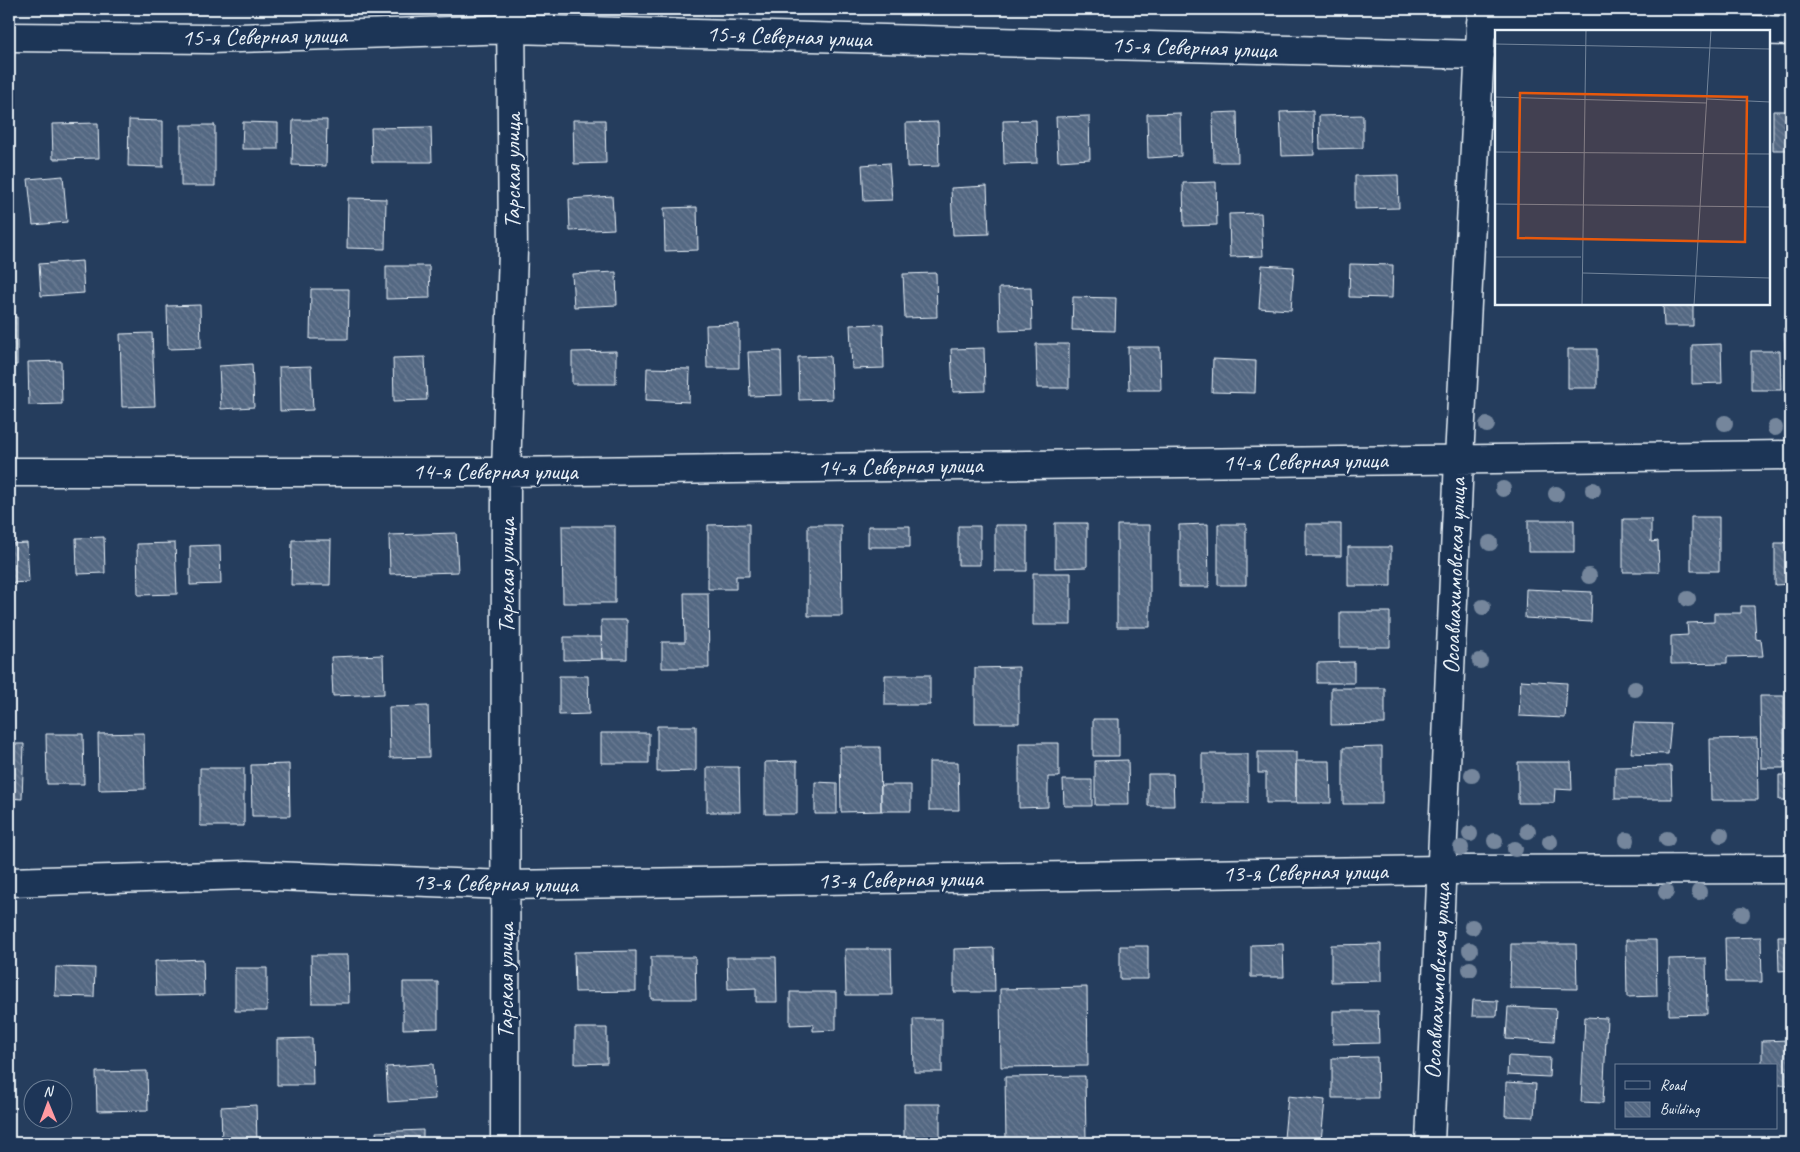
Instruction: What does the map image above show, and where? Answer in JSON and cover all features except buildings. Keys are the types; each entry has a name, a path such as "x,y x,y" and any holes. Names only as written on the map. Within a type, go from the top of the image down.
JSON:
{"street":[{"path":"1482,16 1752,30"},
{"name":"Осоавиахимовская улица","path":"1430,1143 1459,458 1482,16"},
{"name":"15-я Северная улица","path":"9,37 210,39 511,19 1480,55"},
{"name":"Тарская улица","path":"505,1143 506,472 513,251 511,19"},
{"path":"1770,31 1791,32"},
{"name":"14-я Северная улица","path":"9,472 506,472 1791,455"},
{"name":"13-я Северная улица","path":"9,882 247,875 506,886 1442,870 1791,869"}]}
